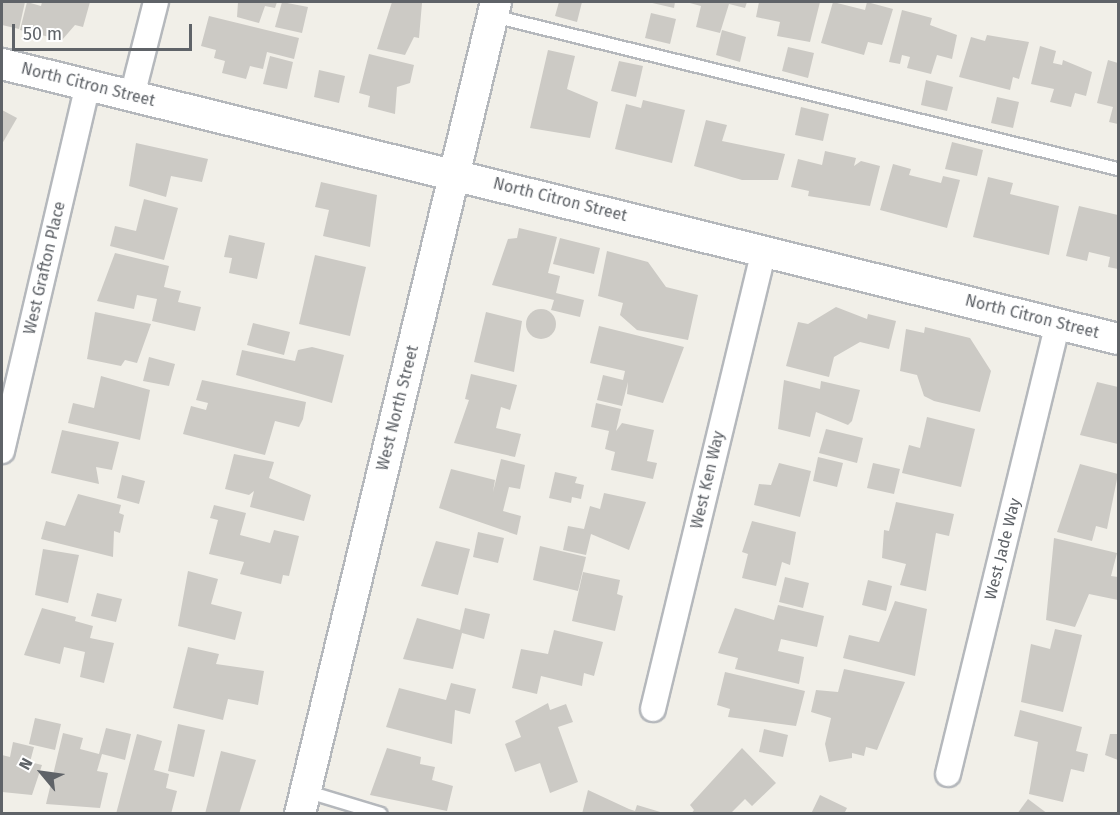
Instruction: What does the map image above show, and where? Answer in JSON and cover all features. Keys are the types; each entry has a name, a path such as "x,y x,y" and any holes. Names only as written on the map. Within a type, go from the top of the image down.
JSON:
{"street":[{"path":"132,96 156,2"},
{"name":"West North Street","path":"303,802 495,9"},
{"name":"North Citron Street","path":"2,64 1119,339"},
{"name":"West Grafton Place","path":"2,452 88,85"},
{"name":"West Ken Way","path":"653,709 764,250"},
{"name":"West Jade Way","path":"948,774 1058,324"}],"lane":[{"path":"495,9 1119,169"},
{"path":"303,802 381,813"}],"building":[{"path":"2,2 25,2 19,29 2,25"},
{"path":"27,2 41,6 42,2 90,2 83,27 75,25 62,40 20,30"},
{"path":"238,2 277,2 275,8 265,6 259,23 237,17"},
{"path":"282,2 308,7 302,33 275,27"},
{"path":"392,2 422,3 419,38 414,37 405,55 377,49"},
{"path":"559,2 582,2 577,22 555,16"},
{"path":"648,2 675,2 674,8"},
{"path":"686,2 747,2 745,8 729,4 720,33 696,27 701,6"},
{"path":"759,2 820,2 810,42 777,36 780,22 756,17"},
{"path":"833,2 865,10 867,2 893,9 882,45 868,42 864,55 821,43"},
{"path":"902,10 932,18 930,25 957,35 952,59 937,55 931,74 907,68 910,57 902,55 900,64 889,62"},
{"path":"651,13 676,19 670,44 645,38"},
{"path":"209,16 299,38 294,59 267,52 263,69 250,66 246,79 222,73 225,61 214,58 216,50 201,46"},
{"path":"722,30 746,37 740,62 716,55"},
{"path":"987,35 1029,42 1019,79 1013,77 1010,90 959,77 971,37 985,41"},
{"path":"1040,46 1056,51 1053,63 1062,65 1063,60 1092,72 1086,96 1075,93 1071,107 1050,102 1054,89 1031,84"},
{"path":"788,47 814,53 808,78 782,71"},
{"path":"548,50 575,56 567,89 598,102 590,138 530,128"},
{"path":"369,54 414,65 410,83 397,87 395,114 368,107 370,96 359,93"},
{"path":"270,56 293,62 287,89 263,84"},
{"path":"1108,60 1118,63 1118,124 1109,122 1113,107 1097,103"},
{"path":"619,61 643,66 636,97 611,91"},
{"path":"319,70 345,76 339,103 314,97"},
{"path":"926,80 953,87 947,111 921,105"},
{"path":"997,97 1019,102 1013,128 991,123"},
{"path":"643,100 685,110 672,163 615,149 626,104 641,108"},
{"path":"801,107 829,114 823,141 795,135"},
{"path":"2,110 17,118 2,144"},
{"path":"706,120 727,125 722,141 785,154 778,180 742,180 694,166"},
{"path":"952,142 983,150 977,176 945,169"},
{"path":"136,143 208,159 202,182 171,176 166,197 129,186"},
{"path":"825,151 856,158 854,166 861,161 880,166 870,206 808,196 809,191 791,187 798,159 822,165"},
{"path":"893,164 911,169 909,175 941,183 943,176 960,180 947,228 880,210"},
{"path":"988,177 1013,183 1010,194 1059,206 1049,255 973,237"},
{"path":"321,182 377,195 370,247 323,236 329,210 315,207"},
{"path":"144,199 178,208 164,260 110,246 115,226 136,231"},
{"path":"1079,206 1118,215 1118,269 1108,267 1110,257 1089,252 1087,261 1066,256"},
{"path":"519,228 557,237 548,273 560,276 556,293 584,300 580,317 551,310 554,300 492,285 508,239 517,238"},
{"path":"229,235 265,243 257,279 229,273 232,258 224,257"},
{"path":"560,238 600,248 594,274 553,264"},
{"path":"607,251 648,262 666,287 698,295 688,340 637,330 620,315 623,303 598,296"},
{"path":"115,253 169,266 164,287 181,291 178,302 201,307 195,331 152,321 157,299 137,295 134,309 97,301"},
{"path":"315,255 366,267 350,336 299,324"},
{"path":"836,307 867,319 868,314 896,321 889,349 860,342 834,357 829,377 786,366 798,322 808,324"},
{"path":"541,309 552,313 556,324 552,335 541,339 530,335 526,324 530,313"},
{"path":"95,312 151,324 137,363 125,360 121,366 87,359"},
{"path":"486,312 522,321 514,372 474,362"},
{"path":"253,323 290,332 284,355 247,345"},
{"path":"599,326 684,347 663,403 627,394 628,382 622,406 597,400 603,375 623,380 625,371 590,363"},
{"path":"925,327 970,338 991,371 980,412 934,401 924,396 917,375 900,371 906,329 924,333"},
{"path":"312,347 344,355 332,403 236,375 242,350 295,361 298,350"},
{"path":"149,357 175,364 169,386 143,381"},
{"path":"471,374 517,385 510,410 501,407 496,428 521,434 515,457 454,443 469,400 465,399"},
{"path":"101,376 150,390 140,440 68,423 73,403 94,408"},
{"path":"202,380 306,402 303,419 299,427 275,421 265,455 183,434 191,406 206,410 208,403 196,400"},
{"path":"784,380 820,389 821,381 860,390 852,421 848,425 816,412 810,437 778,429"},
{"path":"1097,382 1118,387 1118,444 1080,435"},
{"path":"596,403 621,409 616,431 622,423 654,430 647,461 657,463 653,479 611,470 615,452 605,449 609,431 591,427"},
{"path":"927,417 975,429 961,487 902,473 909,445 920,448"},
{"path":"826,429 863,438 857,463 819,453"},
{"path":"62,430 119,442 112,470 96,467 99,484 51,473"},
{"path":"234,454 274,462 269,478 311,495 304,521 250,507 254,491 249,495 225,489"},
{"path":"818,457 843,463 837,487 813,481"},
{"path":"501,459 525,465 520,489 509,487 503,511 521,516 517,535 439,508 451,469 495,480 493,492"},
{"path":"779,463 811,471 800,517 754,505 759,484 771,485"},
{"path":"873,463 900,469 894,494 867,488"},
{"path":"1080,464 1118,474 1107,529 1096,526 1092,541 1057,532"},
{"path":"555,472 577,477 575,483 584,485 581,499 572,497 571,503 549,498"},
{"path":"122,475 145,481 139,504 117,498"},
{"path":"604,493 646,502 629,550 591,534 586,555 563,550 568,526 584,529 590,506 600,509"},
{"path":"78,494 121,505 119,513 124,515 120,533 114,531 113,557 41,539 46,521 65,526"},
{"path":"896,502 954,514 949,536 936,533 926,591 900,585 906,564 882,558 884,530 889,531"},
{"path":"214,505 246,513 240,535 270,543 274,530 299,536 289,576 283,575 281,584 240,574 244,562 209,554 218,520 210,518"},
{"path":"752,521 796,532 790,565 782,562 776,586 742,578 748,554 742,552"},
{"path":"478,532 504,538 498,563 473,557"},
{"path":"1054,538 1117,553 1111,576 1118,577 1118,600 1089,594 1075,627 1046,620"},
{"path":"436,541 470,549 458,595 421,586"},
{"path":"540,546 586,557 578,591 533,580"},
{"path":"43,549 79,555 68,603 35,595"},
{"path":"188,571 218,579 211,604 242,612 235,640 178,626"},
{"path":"583,572 620,580 617,594 623,596 615,631 572,621"},
{"path":"785,577 809,583 803,608 779,602"},
{"path":"868,580 892,586 886,611 862,605"},
{"path":"97,593 122,599 116,622 91,616"},
{"path":"895,601 927,609 915,676 843,658 849,635 879,642"},
{"path":"778,605 824,616 817,647 781,639 778,651 804,657 799,684 735,669 738,658 718,653 735,608 774,620"},
{"path":"42,608 76,617 75,621 93,626 90,638 114,643 104,683 80,677 85,652 64,647 60,664 24,655"},
{"path":"465,608 490,614 484,639 462,633 453,669 403,659 417,618 460,630"},
{"path":"1055,629 1082,635 1063,712 1021,702 1031,644 1050,649"},
{"path":"554,630 603,642 594,676 584,673 582,686 541,676 537,694 512,688 521,649 548,654"},
{"path":"188,647 219,654 216,664 264,671 258,705 228,699 223,720 173,708"},
{"path":"844,669 905,682 877,750 866,747 864,756 852,753 852,758 829,762 825,744 831,718 811,712 816,690 838,692"},
{"path":"725,672 805,691 796,726 728,717 730,709 717,705"},
{"path":"451,683 476,689 470,714 455,710 452,744 386,727 399,688 446,700"},
{"path":"548,703 550,710 566,704 573,722 558,727 578,782 550,793 540,763 515,772 505,744 521,737 515,721"},
{"path":"1020,710 1082,727 1076,751 1088,754 1084,772 1071,769 1063,802 1029,794 1038,742 1014,736"},
{"path":"35,718 61,724 55,750 29,744"},
{"path":"178,724 205,730 194,777 168,771"},
{"path":"106,728 131,734 125,760 102,754 97,771 108,773 100,808 46,804 63,733 83,738 80,749 99,754"},
{"path":"764,729 788,735 783,757 759,752"},
{"path":"137,734 162,741 154,770 169,774 166,788 177,791 171,814 116,814"},
{"path":"1110,734 1118,734 1118,760 1105,755"},
{"path":"13,742 34,747 30,762 42,765 32,795 2,792 2,755 10,757"},
{"path":"387,748 421,757 420,764 435,767 432,780 453,786 447,811 370,795"},
{"path":"742,748 776,783 752,806 745,799 730,814 691,814 694,810 690,805"},
{"path":"221,751 256,760 239,814 205,814"},
{"path":"588,790 635,811 637,805 667,814 582,814"},
{"path":"820,795 847,808 844,814 811,814"},
{"path":"1028,799 1048,814 1017,814"}]}
